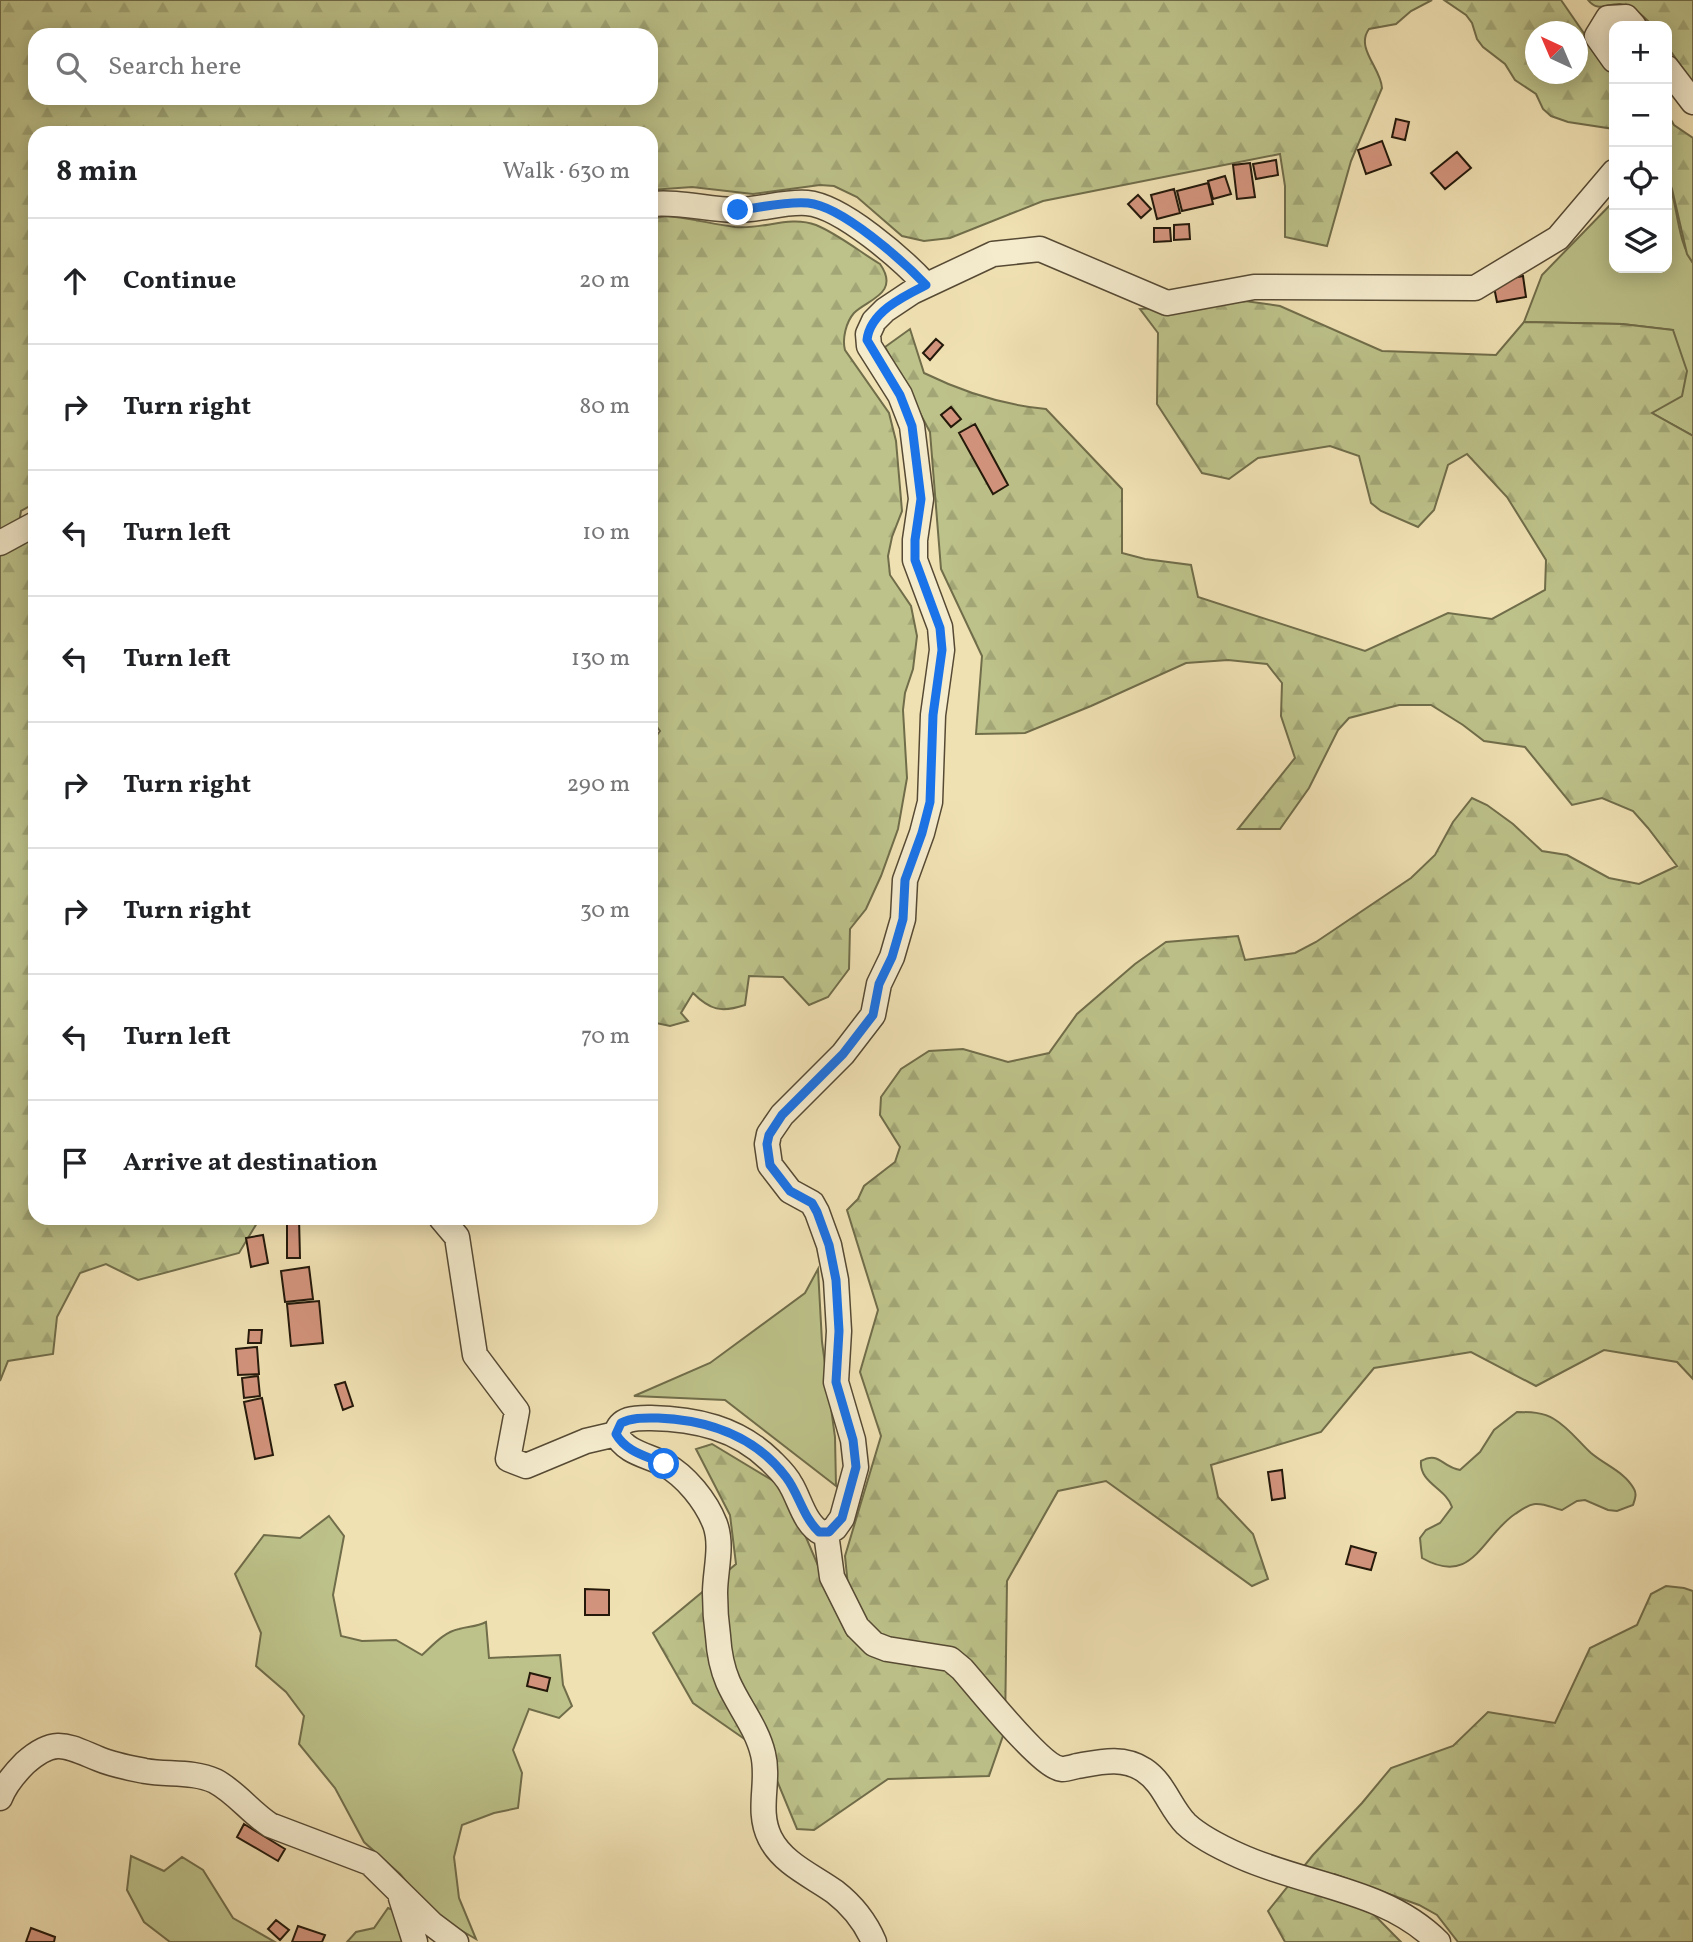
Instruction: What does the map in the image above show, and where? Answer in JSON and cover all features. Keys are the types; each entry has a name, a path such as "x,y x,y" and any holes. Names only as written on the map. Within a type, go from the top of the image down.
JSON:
{"street":[{"path":"1609,53 1597,36 1608,18 1626,17 1630,21"},
{"path":"1672,75 1693,102"},
{"path":"616,1434 618,1426 624,1421 650,1418 698,1422 728,1431 755,1447 780,1470 792,1486 813,1527 826,1534 835,1528 842,1518 856,1467 853,1440 836,1382 839,1331 836,1280 829,1245 812,1203 790,1191 770,1165 767,1144 769,1135 782,1115 843,1054 873,1015 879,984 892,957 903,919 905,880 930,802 933,715 941,670 942,639 915,560 921,499 912,426 900,395 867,340 870,327 899,300 993,254 1041,249 1167,303 1254,287 1475,288 1558,239 1609,178"},
{"path":"658,204 738,210 811,203 831,211 863,232 906,264 926,285"},
{"path":"0,542 28,528"},
{"path":"447,1225 457,1237 475,1355 517,1411 508,1459 526,1466 586,1441 616,1434"},
{"path":"616,1434 628,1448 664,1464 681,1477 700,1498 715,1524 719,1545 715,1595 720,1655 729,1683 752,1726 763,1754 765,1768 762,1804 769,1836 786,1859 846,1901 866,1925 874,1942"},
{"path":"826,1534 832,1577 857,1627 874,1644 887,1649 950,1659 962,1668 1036,1754 1052,1766 1062,1769 1106,1760 1133,1764 1146,1771 1157,1782 1185,1823 1202,1836 1240,1856 1271,1868 1379,1903 1413,1920 1438,1942"},
{"path":"0,1798 23,1766 43,1750 54,1746 75,1747 96,1758 123,1766 163,1774 195,1775 215,1782 270,1825 370,1863 432,1924 456,1942"},
{"path":"398,1891 415,1942"}],"green space":[{"path":"0,0 1432,0 1411,11 1396,24 1369,29 1365,36 1367,51 1382,88 1351,161 1327,246 1285,237 1285,186 1280,154 1043,201 950,238 924,241 902,236 857,197 834,186 820,185 753,194 692,187 658,189 658,126 28,126 28,507 21,511 19,523 0,532"},
{"path":"1444,0 1561,0 1575,21 1525,21 1525,84 1588,84 1588,39 1609,70 1609,128 1568,122 1551,116 1543,109 1536,94 1515,80 1505,64 1483,47 1477,39 1472,23 1466,15"},
{"path":"1588,0 1693,0 1693,83 1672,53 1672,21 1648,21 1625,5 1599,7"},
{"path":"1672,122 1693,138 1693,263 1687,254 1672,189"},
{"path":"1672,194 1683,243 1693,263 1693,436 1652,413 1673,330 1622,324 1524,322 1542,275 1609,206 1609,273 1672,273"},
{"path":"658,218 684,218 735,227 806,222 832,233 880,264 885,274 884,289 851,317 845,331 844,346 889,413 896,441 902,511 888,556 890,575 911,606 917,636 913,669 903,710 907,778 898,829 866,909 850,929 849,969 828,997 809,1005 783,977 749,976 745,1005 729,1009 711,1006 693,993 681,1013 688,1021 670,1026 658,1023"},
{"path":"1245,301 1280,306 1382,351 1496,355 1524,322 1622,324 1673,330 1687,371 1682,396 1652,413 1693,436 1693,1379 1677,1362 1604,1350 1536,1386 1471,1352 1374,1368 1321,1432 1211,1465 1218,1497 1253,1534 1268,1579 1252,1586 1106,1481 1058,1491 1007,1581 1005,1730 989,1776 888,1779 814,1830 797,1829 766,1754 693,1703 653,1633 736,1564 730,1515 696,1449 712,1444 785,1488 848,1636 873,1639 849,1596 845,1556 881,1436 860,1372 878,1310 847,1210 858,1199 864,1186 895,1162 900,1147 880,1115 881,1097 901,1069 929,1051 963,1049 1008,1062 1049,1053 1077,1014 1135,964 1166,942 1238,936 1245,960 1295,953 1316,942 1411,878 1435,855 1453,822 1472,798 1487,805 1513,824 1542,851 1567,855 1609,878 1639,884 1677,866 1633,811 1602,798 1572,805 1525,747 1484,741 1431,705 1399,705 1349,718 1338,730 1309,788 1280,829 1238,829 1295,758 1281,716 1282,683 1267,664 1228,660 1186,663 1025,733 976,734 982,656 941,569 930,432 885,347 910,329 924,373 984,397 1046,409 1122,489 1122,553 1191,565 1198,597 1365,651 1448,613 1492,619 1545,590 1546,560 1507,497 1467,454 1448,465 1434,510 1418,527 1381,511 1371,503 1359,456 1330,446 1258,458 1229,479 1202,473 1157,404 1158,333 1140,309"},
{"path":"28,540 28,1225 256,1225 239,1253 138,1280 106,1264 80,1273 57,1317 53,1354 8,1361 0,1381 0,555"},
{"path":"818,1269 822,1342 835,1437 836,1486 725,1400 634,1396 710,1363 805,1293"},
{"path":"1517,1412 1545,1415 1564,1427 1591,1453 1630,1483 1635,1493 1633,1505 1617,1511 1585,1500 1577,1501 1562,1510 1542,1504 1532,1505 1522,1509 1503,1524 1475,1556 1465,1563 1453,1567 1422,1558 1420,1538 1426,1530 1440,1523 1452,1507 1449,1500 1424,1475 1421,1461 1427,1458 1437,1459 1460,1470 1480,1452 1494,1430"},
{"path":"329,1516 344,1536 333,1595 341,1636 362,1641 396,1640 422,1655 448,1633 486,1622 489,1658 560,1655 563,1685 572,1706 559,1718 529,1709 513,1750 522,1773 518,1808 494,1813 462,1825 454,1857 459,1898 476,1939 434,1915 400,1874 364,1842 335,1788 299,1744 304,1716 286,1692 256,1666 261,1633 235,1574 264,1535 300,1538"},
{"path":"1666,1586 1693,1591 1693,1942 1458,1942 1437,1915 1419,1905 1334,1874 1401,1942 1285,1942 1268,1911 1313,1855 1391,1768 1453,1746 1488,1712 1555,1723 1590,1648 1637,1625 1651,1594"},
{"path":"131,1856 164,1871 182,1857 203,1870 233,1918 275,1942 170,1942 144,1922 127,1890"},
{"path":"388,1908 410,1917 425,1942 347,1942 356,1932 374,1928"}],"building":[{"path":"1396,119 1409,122 1405,140 1392,137"},
{"path":"1382,141 1391,165 1366,174 1358,150"},
{"path":"1457,152 1471,168 1445,189 1431,173"},
{"path":"1276,160 1278,175 1256,179 1253,164"},
{"path":"1250,163 1255,197 1237,199 1233,165"},
{"path":"1225,176 1231,194 1213,199 1208,181"},
{"path":"1208,183 1213,204 1182,211 1177,191"},
{"path":"1174,189 1180,213 1157,219 1151,195"},
{"path":"1138,195 1151,209 1141,218 1128,204"},
{"path":"1189,224 1190,239 1174,240 1174,225"},
{"path":"1154,228 1170,228 1171,241 1154,242"},
{"path":"1523,276 1526,297 1497,302 1493,282"},
{"path":"936,339 943,345 930,360 923,353"},
{"path":"951,407 961,419 951,427 941,415"},
{"path":"975,424 1008,485 993,494 959,433"},
{"path":"287,1225 299,1225 300,1258 287,1258"},
{"path":"263,1235 268,1263 251,1267 246,1238"},
{"path":"309,1267 313,1299 285,1302 281,1271"},
{"path":"319,1301 323,1343 291,1346 287,1304"},
{"path":"249,1330 262,1330 261,1343 248,1343"},
{"path":"257,1347 259,1374 238,1375 236,1349"},
{"path":"258,1376 260,1396 244,1398 242,1378"},
{"path":"345,1382 353,1406 343,1410 335,1385"},
{"path":"262,1398 273,1455 255,1459 244,1402"},
{"path":"1282,1470 1285,1498 1272,1500 1268,1472"},
{"path":"1351,1546 1376,1553 1371,1570 1346,1564"},
{"path":"585,1589 609,1590 609,1615 585,1615"},
{"path":"530,1673 550,1678 547,1691 527,1686"},
{"path":"244,1824 285,1849 278,1861 237,1837"},
{"path":"276,1920 289,1930 280,1940 268,1929"},
{"path":"298,1926 325,1935 322,1942 292,1942"},
{"path":"31,1928 55,1937 54,1942 26,1942"}],"route":[{"path":"664,1464 628,1448 616,1434 618,1426 632,1419 676,1419 713,1425 728,1431 755,1447 786,1477 807,1518 819,1532 826,1534 835,1528 847,1505 854,1481 856,1456 836,1382 839,1331 834,1267 817,1212 812,1203 790,1191 770,1165 767,1144 769,1135 782,1115 843,1054 873,1015 879,984 892,957 903,919 905,880 930,802 933,715 941,670 940,628 915,560 921,499 912,426 900,395 867,340 870,327 879,316 899,300 926,285 890,251 854,225 820,206 804,203 738,210"}]}
